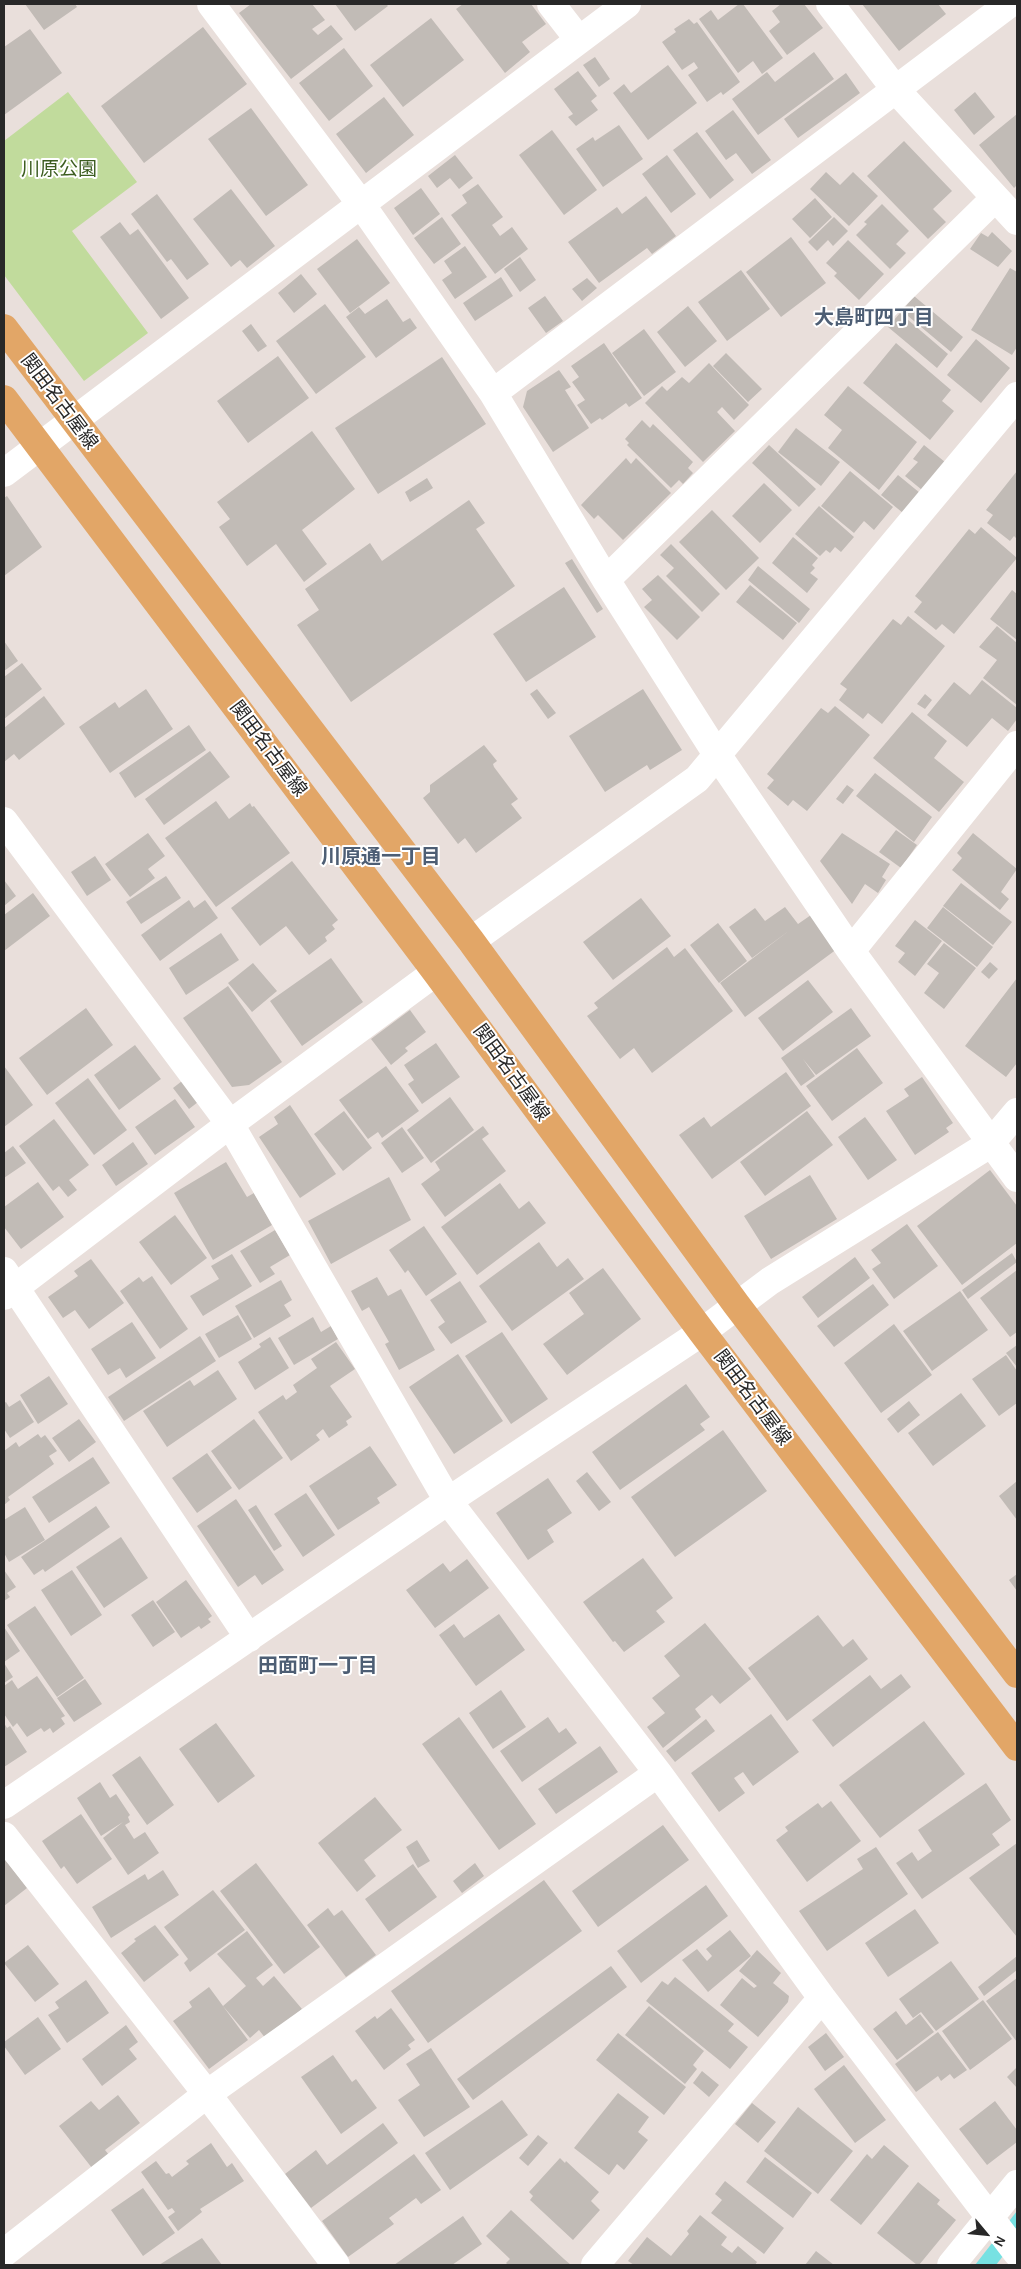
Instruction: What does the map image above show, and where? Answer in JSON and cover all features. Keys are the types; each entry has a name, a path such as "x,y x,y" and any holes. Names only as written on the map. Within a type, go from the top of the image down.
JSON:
{"main road":[{"name":"関田名古屋線","path":"4,328 72,420 471,942 736,1304 1017,1674"},
{"name":"関田名古屋線","path":"4,399 436,972 702,1332 1017,1747"}],"street":[{"path":"211,4 361,204 493,393 606,580 718,756 851,951 990,1144 1017,1178"},
{"path":"551,4 579,40"},
{"path":"4,472 628,4"},
{"path":"830,4 895,89 1017,221"},
{"path":"493,393 1009,4"},
{"path":"606,580 995,198"},
{"path":"471,942 698,779 1017,396"},
{"path":"851,951 1017,745"},
{"path":"4,820 230,1124 448,1501 658,1773 822,1998 1017,2253"},
{"path":"249,1638 7,1285 436,972"},
{"path":"4,1805 448,1501 702,1332 736,1304 990,1144 1017,1112"},
{"path":"4,2253 207,2094 658,1773"},
{"path":"4,1836 207,2094 336,2265"},
{"path":"594,2265 822,1998"},
{"path":"951,2265 1017,2184"}],"green space":[{"name":"川原公園","path":"68,92 137,182 72,231 148,333 84,381 4,275 4,141"}],"water":[{"path":"1017,2211 1017,2238 996,2265 975,2265"}],"building":[{"path":"25,4 75,4 77,7 44,30"},
{"path":"251,4 312,4 325,20 312,29 318,35 331,25 343,39 291,79 239,13"},
{"path":"335,4 386,4 388,6 355,31"},
{"path":"463,4 531,4 546,24 522,42 530,52 505,73 456,9"},
{"path":"739,4 743,4 783,58 762,74 753,61 738,73 699,19 711,10 718,20"},
{"path":"781,4 804,4 823,28 787,55 769,31 780,22 772,11"},
{"path":"862,4 938,4 946,14 899,51"},
{"path":"431,18 464,60 403,107 370,65"},
{"path":"689,19 694,24 697,22 740,82 723,95 721,92 707,102 688,75 698,68 694,62 682,70 662,42 676,32 674,29"},
{"path":"203,27 247,84 144,163 101,106"},
{"path":"30,29 62,73 4,115 4,47"},
{"path":"344,48 373,86 329,121 299,83"},
{"path":"814,52 834,79 758,135 732,99 767,72 775,82"},
{"path":"595,57 610,79 599,87 583,65"},
{"path":"668,65 697,103 648,140 613,93 624,84 631,93"},
{"path":"578,71 597,96 591,101 598,110 576,126 568,117 573,114 554,89"},
{"path":"846,73 860,93 798,138 784,119"},
{"path":"975,92 995,117 974,135 954,110"},
{"path":"384,97 414,135 366,173 336,134"},
{"path":"251,108 308,185 266,216 208,139"},
{"path":"733,110 771,160 752,174 736,153 726,160 705,131"},
{"path":"1017,114 1017,185 1014,188 979,145"},
{"path":"619,125 643,159 603,187 576,149 593,137 595,141"},
{"path":"552,130 597,190 564,215 519,155"},
{"path":"697,132 734,180 710,199 673,150"},
{"path":"904,141 952,191 933,209 946,222 928,239 867,176"},
{"path":"455,155 473,178 459,189 450,178 437,188 428,176"},
{"path":"667,155 696,194 671,213 642,174"},
{"path":"826,172 840,185 853,172 878,196 849,226 810,189"},
{"path":"478,184 503,217 492,225 500,236 512,227 528,249 495,274 451,215 467,203 462,195"},
{"path":"421,188 440,214 413,235 394,208"},
{"path":"231,189 275,246 247,268 240,260 231,267 193,219"},
{"path":"157,194 209,264 187,280 171,259 167,262 131,214"},
{"path":"646,196 676,236 652,254 647,248 599,283 568,242 617,207 622,214"},
{"path":"815,198 832,217 810,238 792,219"},
{"path":"882,204 909,231 896,244 906,253 890,269 856,235 867,224 864,222"},
{"path":"442,217 461,244 434,264 414,238"},
{"path":"834,217 848,231 833,246 828,240 817,251 808,242"},
{"path":"120,222 130,235 138,229 189,298 161,319 100,237"},
{"path":"992,232 1012,251 998,267 970,249 981,233 988,237"},
{"path":"791,237 826,283 781,317 746,272"},
{"path":"357,239 390,283 350,313 317,269"},
{"path":"848,240 884,274 859,300 834,276 837,273 826,263"},
{"path":"465,246 487,277 455,299 442,280 452,273 444,261"},
{"path":"520,257 536,280 520,292 504,269"},
{"path":"1010,268 1017,272 1017,347 1012,355 971,330"},
{"path":"741,270 770,309 727,341 698,302"},
{"path":"301,274 317,294 294,313 278,293"},
{"path":"501,277 513,296 475,321 463,303"},
{"path":"587,278 597,288 582,301 572,289"},
{"path":"545,296 563,321 546,333 528,308"},
{"path":"914,296 963,337 951,352 902,311"},
{"path":"387,299 403,322 410,318 417,328 376,358 346,317 359,307 365,314"},
{"path":"325,304 366,357 316,394 276,341"},
{"path":"688,306 717,341 685,367 657,332"},
{"path":"900,313 948,354 937,368 888,327"},
{"path":"251,324 267,346 258,352 242,331"},
{"path":"644,329 676,372 644,396 612,353"},
{"path":"976,339 1010,368 981,403 947,375"},
{"path":"604,343 642,398 629,407 626,403 602,420 600,418 591,424 577,405 585,400 572,382 579,377 571,366"},
{"path":"896,343 951,390 942,401 954,411 930,440 863,383"},
{"path":"726,353 762,389 748,402 713,366"},
{"path":"278,356 309,398 248,443 217,401"},
{"path":"442,357 486,424 378,494 335,428"},
{"path":"709,363 749,405 734,420 722,407 717,412 735,431 703,462 645,403 662,386 667,391 682,377 689,383"},
{"path":"559,370 571,387 565,390 589,428 553,452 523,407 527,391"},
{"path":"848,386 917,442 879,490 828,448 842,430 824,415"},
{"path":"642,420 650,428 653,424 693,462 688,468 693,473 683,484 679,480 671,488 627,445 629,443 625,439"},
{"path":"796,428 840,462 821,486 778,452"},
{"path":"312,431 355,489 302,530 327,564 304,582 276,544 247,566 219,527 230,519 217,502"},
{"path":"769,445 816,489 799,507 752,463"},
{"path":"924,445 945,462 922,490 905,476 918,462 913,459"},
{"path":"626,458 631,464 636,458 671,493 623,540 598,515 594,519 581,505"},
{"path":"850,471 893,507 874,530 864,521 854,533 821,506"},
{"path":"1017,471 1017,539 1014,536 1010,541 987,523 993,515 986,510"},
{"path":"898,475 920,493 903,513 881,495"},
{"path":"427,478 433,488 410,502 405,492"},
{"path":"764,483 792,510 760,543 732,516"},
{"path":"7,496 42,547 4,576 4,498"},
{"path":"469,500 485,523 476,529 515,586 351,702 297,625 319,610 305,589 370,543 382,561"},
{"path":"819,506 854,537 841,552 835,547 830,553 826,550 820,556 795,534"},
{"path":"712,510 759,558 726,590 679,542"},
{"path":"981,527 1017,558 954,634 942,624 936,630 914,612 922,602 915,596 969,529 975,534"},
{"path":"793,537 818,558 812,565 815,568 810,573 818,579 807,593 772,563"},
{"path":"671,544 720,594 702,612 666,576 674,568 660,555"},
{"path":"572,559 603,609 597,613 565,563"},
{"path":"758,566 810,609 799,623 748,580"},
{"path":"658,575 700,617 677,640 644,607 652,600 642,589"},
{"path":"750,585 797,623 783,640 736,602"},
{"path":"564,587 596,637 526,682 493,634"},
{"path":"1012,590 1017,594 1017,640 990,619"},
{"path":"908,616 945,646 882,724 868,713 863,719 839,700 847,689 840,684 893,619 901,625"},
{"path":"997,626 1017,643 1017,705 983,678 997,660 979,647"},
{"path":"4,641 18,661 4,671"},
{"path":"22,663 42,689 4,719 4,677"},
{"path":"982,680 1017,708 1017,719 1008,731 992,718 967,747 927,715 954,682 970,695"},
{"path":"146,689 173,729 110,773 79,727 115,702 119,708"},
{"path":"537,689 556,713 548,719 530,694"},
{"path":"643,689 682,750 650,770 647,765 605,792 569,736"},
{"path":"925,694 932,700 925,709 917,704"},
{"path":"44,696 65,724 19,760 14,754 4,762 4,728"},
{"path":"835,706 870,735 807,811 793,800 788,806 767,788 774,780 767,774 821,708 828,713"},
{"path":"912,712 947,741 934,758 964,782 939,812 873,758"},
{"path":"189,725 206,750 135,798 119,773"},
{"path":"484,745 497,761 493,764 494,767 518,799 511,804 522,818 476,853 465,838 458,844 423,798 430,792 430,785"},
{"path":"210,751 230,777 164,825 145,799"},
{"path":"875,773 932,817 914,842 856,796"},
{"path":"847,785 854,790 843,804 836,799"},
{"path":"216,801 229,819 250,803 290,853 216,907 165,838"},
{"path":"896,830 917,845 901,868 879,852"},
{"path":"148,833 165,856 148,869 155,878 130,897 105,864"},
{"path":"842,833 890,864 882,877 886,880 878,893 865,884 852,904 820,861"},
{"path":"973,833 1017,869 1001,892 1009,899 1000,910 952,870 962,858 957,853"},
{"path":"95,856 111,880 87,896 71,872"},
{"path":"292,861 338,920 332,925 335,929 325,937 327,941 309,955 286,926 260,946 231,908"},
{"path":"166,876 181,898 141,924 126,902"},
{"path":"4,880 16,896 4,906"},
{"path":"961,883 1012,922 993,945 943,906"},
{"path":"33,893 50,916 4,951 4,915"},
{"path":"641,898 671,936 613,980 583,942"},
{"path":"189,900 194,908 205,900 218,918 160,961 141,935"},
{"path":"785,907 798,924 811,915 837,949 745,1017 720,983 790,930 752,958 729,927 755,908 765,921"},
{"path":"943,907 993,947 977,967 927,928"},
{"path":"915,920 942,941 915,976 898,962 905,953 895,946"},
{"path":"718,923 747,961 719,983 690,945"},
{"path":"221,933 239,960 186,995 169,968"},
{"path":"944,943 976,968 944,1009 924,993 939,973 927,964"},
{"path":"667,947 674,957 685,948 733,1011 652,1073 634,1048 620,1059 587,1016 598,1008 594,1003"},
{"path":"331,958 363,1002 302,1046 270,1001"},
{"path":"990,962 998,969 989,979 981,972"},
{"path":"253,963 277,991 252,1012 228,983"},
{"path":"1017,978 1017,1063 1006,1077 965,1046"},
{"path":"808,980 833,1012 783,1051 758,1018"},
{"path":"228,986 282,1062 249,1085 232,1087 183,1018"},
{"path":"86,1008 113,1045 47,1095 19,1058"},
{"path":"851,1008 871,1036 816,1075 803,1059 815,1076 801,1086 781,1058"},
{"path":"410,1010 426,1032 405,1048 408,1051 391,1065 371,1039"},
{"path":"436,1043 460,1077 422,1104 408,1084 414,1080 404,1065"},
{"path":"135,1045 161,1079 119,1110 94,1075"},
{"path":"857,1048 883,1083 832,1121 806,1086"},
{"path":"4,1066 33,1105 4,1127"},
{"path":"386,1066 419,1111 382,1138 378,1132 368,1139 339,1100"},
{"path":"786,1072 811,1106 712,1179 679,1135 704,1117 711,1127"},
{"path":"922,1077 953,1123 946,1128 949,1132 915,1155 886,1111 909,1096 904,1089"},
{"path":"88,1078 127,1130 94,1155 55,1103"},
{"path":"182,1081 198,1102 189,1109 173,1088"},
{"path":"450,1097 474,1130 431,1163 407,1130"},
{"path":"175,1099 195,1127 155,1155 135,1127"},
{"path":"290,1105 336,1174 300,1198 259,1137 278,1124 274,1117"},
{"path":"344,1111 372,1148 343,1171 314,1134"},
{"path":"807,1111 833,1145 765,1196 740,1162"},
{"path":"865,1117 897,1160 868,1180 838,1137"},
{"path":"54,1119 89,1165 69,1180 77,1190 68,1197 59,1186 53,1191 19,1146"},
{"path":"483,1126 489,1134 482,1139 506,1171 445,1217 421,1184 440,1170 435,1162"},
{"path":"402,1127 424,1158 402,1173 381,1143"},
{"path":"133,1142 148,1164 116,1186 102,1165"},
{"path":"13,1146 26,1163 4,1178 4,1153"},
{"path":"226,1162 247,1197 254,1193 272,1225 213,1260 174,1193"},
{"path":"990,1170 1017,1206 1017,1243 962,1285 917,1226"},
{"path":"810,1175 837,1219 771,1259 744,1216"},
{"path":"389,1177 411,1220 331,1264 308,1221"},
{"path":"38,1182 64,1217 21,1249 4,1227 4,1207"},
{"path":"500,1183 519,1209 529,1201 546,1223 477,1275 441,1227"},
{"path":"175,1215 207,1258 171,1285 139,1242"},
{"path":"907,1224 938,1266 894,1299 872,1269 881,1263 871,1250"},
{"path":"424,1226 457,1274 426,1296 408,1270 405,1273 389,1250"},
{"path":"275,1230 290,1255 270,1267 275,1274 260,1283 240,1251"},
{"path":"539,1242 557,1267 568,1258 584,1279 512,1331 479,1286"},
{"path":"1012,1253 1017,1262 968,1299 962,1290"},
{"path":"232,1254 252,1286 203,1316 190,1296 219,1279 211,1266"},
{"path":"855,1257 870,1278 818,1318 802,1297"},
{"path":"91,1259 124,1303 89,1329 75,1310 63,1318 48,1297 78,1276 74,1271"},
{"path":"603,1268 641,1319 567,1375 543,1344 584,1314 569,1293"},
{"path":"1017,1270 1017,1332 1010,1337 980,1298"},
{"path":"152,1276 188,1329 160,1349 120,1291 139,1277 143,1282"},
{"path":"377,1277 388,1296 401,1289 435,1350 399,1370 385,1344 389,1342 369,1307 362,1311 351,1291"},
{"path":"281,1280 292,1300 284,1305 291,1316 254,1338 235,1306"},
{"path":"460,1281 487,1322 451,1344 438,1327 445,1322 430,1300"},
{"path":"873,1284 889,1305 834,1347 817,1326"},
{"path":"960,1291 988,1330 932,1371 903,1331"},
{"path":"238,1315 252,1339 219,1358 205,1334"},
{"path":"313,1317 321,1332 331,1326 338,1339 294,1365 278,1338"},
{"path":"132,1322 156,1358 126,1378 120,1368 108,1375 91,1349"},
{"path":"894,1324 932,1375 881,1413 844,1363"},
{"path":"502,1332 548,1399 511,1424 465,1356"},
{"path":"200,1336 216,1361 124,1421 108,1397"},
{"path":"270,1337 289,1368 255,1390 238,1362 261,1347 259,1344"},
{"path":"336,1342 355,1369 330,1386 352,1417 346,1421 348,1425 329,1438 323,1429 316,1435 320,1440 291,1461 258,1412 283,1395 286,1400 297,1392 293,1385 317,1368 311,1359"},
{"path":"1017,1345 1017,1367 1006,1353"},
{"path":"458,1354 503,1421 454,1454 409,1387"},
{"path":"1006,1355 1017,1371 1017,1403 999,1416 972,1379"},
{"path":"218,1370 237,1399 167,1447 143,1411 190,1380 194,1386"},
{"path":"49,1376 68,1404 38,1424 20,1395"},
{"path":"686,1384 710,1417 700,1424 705,1430 620,1490 592,1452"},
{"path":"961,1393 986,1426 933,1466 908,1433"},
{"path":"20,1400 34,1422 10,1438 4,1429 4,1403 6,1402 9,1407"},
{"path":"909,1401 920,1415 898,1433 887,1419"},
{"path":"79,1419 96,1442 69,1462 52,1438"},
{"path":"254,1419 283,1458 239,1490 211,1451"},
{"path":"723,1430 767,1491 675,1557 631,1497"},
{"path":"38,1434 41,1438 45,1435 57,1451 49,1456 54,1464 8,1497 10,1500 4,1505 4,1451 16,1442 19,1447"},
{"path":"370,1446 397,1485 377,1498 380,1503 338,1530 309,1486"},
{"path":"207,1453 232,1488 197,1513 172,1478"},
{"path":"93,1457 110,1483 49,1523 32,1497"},
{"path":"587,1472 611,1502 599,1511 576,1481"},
{"path":"548,1478 572,1513 547,1530 554,1542 528,1560 496,1513"},
{"path":"1017,1481 1017,1520 999,1496"},
{"path":"306,1493 335,1535 303,1557 274,1514"},
{"path":"236,1499 284,1570 262,1585 255,1575 238,1587 197,1526"},
{"path":"256,1505 282,1546 274,1551 248,1510"},
{"path":"96,1506 110,1527 45,1572 43,1569 34,1575 21,1557"},
{"path":"25,1507 45,1540 9,1562 4,1553 4,1520"},
{"path":"121,1537 148,1578 104,1608 76,1567"},
{"path":"643,1558 673,1598 656,1611 665,1622 624,1652 615,1641 613,1642 583,1602"},
{"path":"467,1559 489,1588 435,1628 406,1590 443,1563 450,1572"},
{"path":"4,1570 16,1587 7,1593 10,1597 4,1601"},
{"path":"72,1570 102,1615 71,1636 41,1590"},
{"path":"1017,1574 1017,1591 1009,1580"},
{"path":"186,1580 212,1616 208,1619 211,1622 201,1629 199,1626 181,1638 156,1602"},
{"path":"153,1600 175,1632 153,1647 131,1615"},
{"path":"35,1606 84,1678 57,1697 7,1625"},
{"path":"499,1614 525,1650 476,1686 439,1635 454,1624 464,1638"},
{"path":"818,1615 843,1647 853,1639 868,1659 787,1721 748,1668"},
{"path":"705,1623 751,1679 720,1704 712,1695 695,1709 701,1717 663,1748 647,1727 665,1713 652,1698 680,1676 664,1656"},
{"path":"4,1627 20,1651 4,1662"},
{"path":"4,1663 13,1677 4,1683"},
{"path":"901,1674 911,1687 833,1747 812,1720 870,1675 881,1689"},
{"path":"37,1676 65,1716 61,1718 65,1724 53,1733 50,1728 44,1732 41,1728 27,1737 17,1723 13,1727 4,1714 4,1686 12,1680 18,1689"},
{"path":"85,1679 102,1704 74,1722 57,1698"},
{"path":"501,1690 526,1727 493,1749 469,1713"},
{"path":"771,1714 799,1752 753,1786 743,1772 734,1778 745,1793 719,1812 691,1773"},
{"path":"459,1717 536,1824 499,1850 422,1744"},
{"path":"548,1717 559,1733 566,1728 577,1743 522,1782 500,1751"},
{"path":"706,1719 715,1731 675,1762 666,1751"},
{"path":"924,1721 965,1774 880,1838 839,1785"},
{"path":"4,1723 7,1728 10,1726 27,1752 4,1767"},
{"path":"216,1723 255,1776 218,1803 179,1749"},
{"path":"600,1746 618,1772 556,1814 538,1789"},
{"path":"140,1756 174,1805 147,1825 112,1775"},
{"path":"100,1782 110,1798 116,1794 130,1815 128,1817 130,1822 125,1825 134,1839 145,1832 159,1853 128,1875 103,1838 123,1822 101,1836 77,1798"},
{"path":"986,1783 1011,1820 992,1834 1000,1845 922,1899 896,1863 912,1852 918,1861 932,1851 918,1830"},
{"path":"375,1797 402,1830 364,1860 376,1876 357,1892 318,1843"},
{"path":"831,1801 861,1841 807,1882 776,1840 788,1831 785,1827 818,1803 822,1808"},
{"path":"81,1814 112,1859 77,1884 64,1866 61,1869 42,1841"},
{"path":"663,1825 689,1860 598,1927 572,1891"},
{"path":"417,1840 430,1861 418,1868 406,1847"},
{"path":"1017,1843 1017,1937 969,1878"},
{"path":"876,1847 908,1894 827,1951 799,1911 863,1869 857,1859"},
{"path":"4,1858 27,1888 4,1906"},
{"path":"256,1863 320,1947 284,1974 220,1891"},
{"path":"475,1863 484,1876 462,1893 453,1881"},
{"path":"413,1864 437,1897 389,1932 365,1899"},
{"path":"163,1870 179,1895 111,1938 92,1907 145,1874 148,1880"},
{"path":"544,1880 582,1931 428,2043 391,1991"},
{"path":"706,1885 728,1916 641,1983 617,1951"},
{"path":"213,1890 245,1930 190,1972 184,1963 188,1959 164,1927"},
{"path":"328,1908 334,1916 342,1910 376,1955 346,1977 307,1925"},
{"path":"915,1909 939,1943 888,1977 865,1943"},
{"path":"155,1925 179,1955 144,1982 121,1953 136,1941 134,1939"},
{"path":"730,1930 751,1956 708,1992 682,1960 697,1949 707,1961 712,1956 706,1949"},
{"path":"247,1931 273,1965 256,1978 263,1986 274,1976 302,2009 266,2039 259,2030 250,2038 223,2006 246,1986 217,1954"},
{"path":"28,1945 59,1984 35,2002 4,1963"},
{"path":"757,1950 781,1973 773,1983 789,1996 788,2002 758,2037 720,2005 742,1978 754,1988 757,1986 739,1971"},
{"path":"1017,1956 1017,1970 984,1996 978,1987"},
{"path":"951,1961 979,1999 936,2031 921,2012 913,2018 899,1999"},
{"path":"611,1966 627,1987 473,2100 457,2079"},
{"path":"675,1977 734,2024 728,2031 748,2047 730,2069 646,2001 662,1981 668,1985"},
{"path":"1017,1978 1017,2042 986,2001"},
{"path":"86,1980 109,2013 67,2043 48,2015 59,2008 55,2002"},
{"path":"209,1987 248,2040 209,2069 173,2021 192,2007 189,2002"},
{"path":"983,2000 1012,2039 970,2070 942,2031"},
{"path":"649,2006 704,2051 693,2065 697,2069 685,2084 625,2035"},
{"path":"391,2008 415,2040 408,2045 411,2049 384,2070 355,2031 375,2016 377,2019"},
{"path":"896,2011 906,2025 920,2014 934,2032 897,2060 873,2029"},
{"path":"38,2017 61,2049 25,2075 4,2046 4,2042"},
{"path":"126,2025 138,2042 129,2049 137,2059 102,2086 82,2059"},
{"path":"938,2032 967,2070 954,2079 950,2074 941,2081 938,2076 916,2092 895,2064"},
{"path":"618,2033 686,2087 664,2115 596,2060"},
{"path":"826,2033 844,2057 825,2071 808,2047"},
{"path":"431,2048 470,2107 424,2137 398,2100 420,2085 406,2064"},
{"path":"333,2055 352,2082 356,2079 377,2108 341,2134 301,2077"},
{"path":"844,2065 886,2120 855,2143 814,2089"},
{"path":"1017,2067 1017,2088 1007,2077"},
{"path":"702,2071 719,2085 709,2097 693,2083"},
{"path":"618,2093 649,2117 638,2132 648,2140 624,2170 617,2164 609,2175 574,2148"},
{"path":"118,2095 140,2123 105,2150 109,2155 92,2168 59,2126 91,2101 99,2110"},
{"path":"502,2100 528,2135 450,2190 425,2153"},
{"path":"995,2101 1017,2130 1017,2142 987,2165 959,2129"},
{"path":"752,2103 776,2122 758,2143 735,2124"},
{"path":"798,2107 853,2151 818,2194 764,2151"},
{"path":"383,2123 398,2143 311,2208 285,2174 316,2150 327,2165"},
{"path":"538,2135 548,2143 528,2166 519,2158"},
{"path":"211,2143 227,2167 232,2163 244,2181 200,2209 202,2212 178,2231 168,2217 175,2212 172,2208 168,2210 141,2172 156,2161 166,2174 169,2173 172,2177 189,2164 186,2161"},
{"path":"884,2145 909,2166 861,2225 830,2200 867,2154 872,2159"},
{"path":"414,2154 441,2190 421,2204 416,2198 389,2218 394,2224 348,2257 322,2221"},
{"path":"765,2157 812,2193 793,2218 746,2182"},
{"path":"560,2158 565,2163 566,2161 599,2192 591,2201 600,2210 573,2240 530,2200 533,2196 529,2192"},
{"path":"725,2181 784,2228 764,2254 711,2213 722,2200 715,2194"},
{"path":"918,2182 940,2200 937,2204 956,2220 919,2265 917,2265 877,2233"},
{"path":"143,2188 175,2233 143,2256 111,2210"},
{"path":"511,2210 571,2265 508,2265 506,2263 510,2259 486,2236"},
{"path":"700,2215 727,2237 721,2245 732,2253 738,2246 757,2262 755,2265 634,2265 628,2261 647,2237 671,2256 689,2234 687,2231"},
{"path":"463,2216 482,2244 452,2265 394,2265"},
{"path":"202,2238 222,2265 159,2265"},
{"path":"816,2251 834,2265 805,2265"}],"district":[{"name":"大島町四丁目","path":"874,318"},
{"name":"川原通一丁目","path":"381,857"},
{"name":"田面町一丁目","path":"318,1666"}]}
